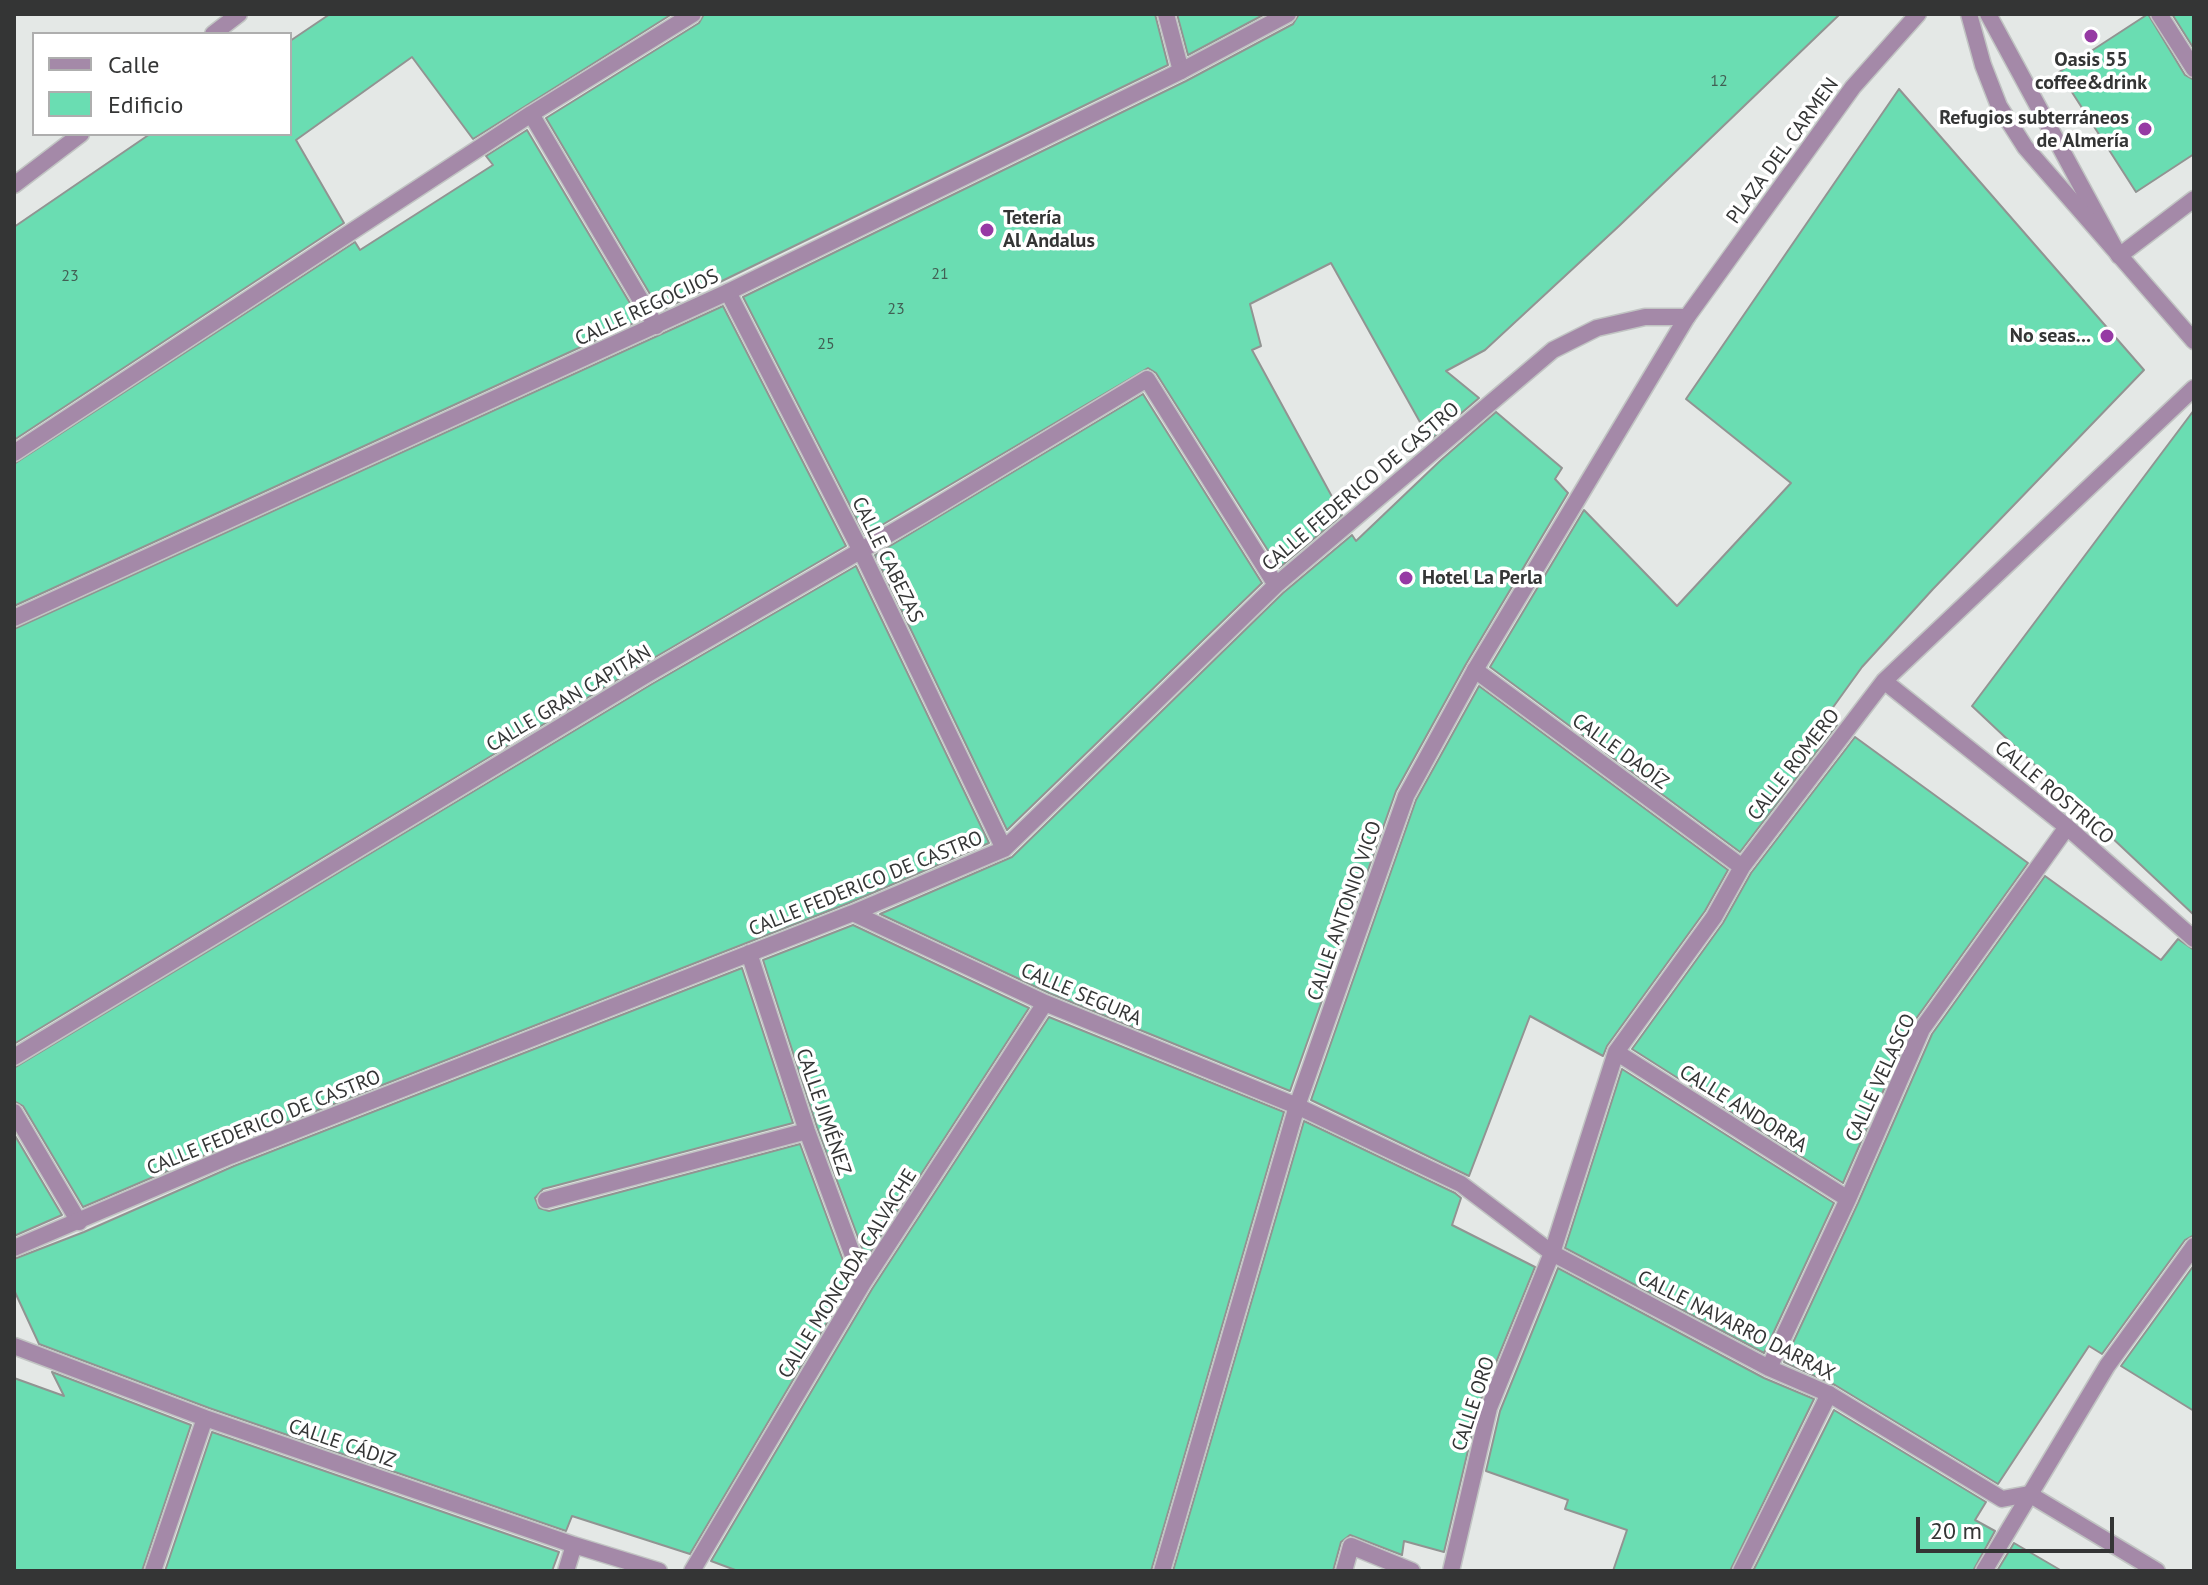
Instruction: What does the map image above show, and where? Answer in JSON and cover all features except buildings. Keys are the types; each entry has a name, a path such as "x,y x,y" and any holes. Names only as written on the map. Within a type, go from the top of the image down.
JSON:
{"street":[{"path":"216,32 239,14"},
{"path":"14,453 531,114 693,14"},
{"path":"1166,14 1181,71"},
{"name":"CALLE REGOCIJOS","path":"14,618 728,292 1181,71 1288,14"},
{"name":"PLAZA DEL CARMEN","path":"1687,317 1853,87 1918,14"},
{"path":"1969,14 1983,65 1999,106 2025,147 2194,341"},
{"path":"1988,14 2119,256"},
{"path":"2159,14 2194,69"},
{"path":"531,114 656,326"},
{"path":"14,185 78,136"},
{"path":"2119,256 2194,199"},
{"name":"CALLE CABEZAS","path":"728,292 861,551 1004,849"},
{"name":"CALLE FEDERICO DE CASTRO","path":"14,1248 230,1156 853,913 1004,849 1276,585 1553,350 1597,328 1645,317 1687,317"},
{"name":"CALLE ANTONIO VICO","path":"1162,1571 1297,1106 1406,796 1475,670 1687,317"},
{"name":"CALLE GRAN CAPITÁN","path":"14,1057 646,675 861,551 1147,379 1276,585"},
{"name":"CALLE ROMERO","path":"1552,1253 1616,1052 1714,917 1742,867 1884,681 2194,388"},
{"name":"CALLE DAOÍZ","path":"1475,670 1742,867"},
{"name":"CALLE ROSTRICO","path":"1884,681 2067,827 2194,939"},
{"name":"CALLE VELASCO","path":"1769,1368 1848,1199 1922,1029 2067,827"},
{"name":"CALLE SEGURA","path":"853,913 1045,1003 1297,1106"},
{"name":"CALLE JIMÉNEZ","path":"749,953 807,1131 863,1283"},
{"name":"CALLE MONCADA CALVACHE","path":"692,1571 863,1283 1045,1003"},
{"name":"CALLE ANDORRA","path":"1616,1052 1848,1199"},
{"name":"CALLE NAVARRO DARRAX","path":"1297,1106 1461,1184 1552,1253 1769,1368 1829,1394 2002,1499 2029,1494 2157,1571"},
{"path":"14,1112 79,1222"},
{"path":"546,1200 807,1131"},
{"path":"1984,1571 2107,1366 2194,1246"},
{"name":"CALLE ORO","path":"1451,1571 1489,1408 1552,1253"},
{"name":"CALLE CÁDIZ","path":"14,1346 205,1418 574,1545 659,1571"},
{"path":"1741,1571 1829,1394"},
{"path":"153,1571 205,1418"},
{"path":"566,1571 574,1545"},
{"path":"1344,1571 1351,1546 1412,1571"}],"place":[{"name":"Oasis 55 coffee&drink","path":"2091,36"},
{"name":"Refugios subterráneos de Almería","path":"2145,129"},
{"name":"Tetería Al Andalus","path":"987,230"},
{"name":"No seas...","path":"2107,336"},
{"name":"Hotel La Perla","path":"1406,578"}]}
